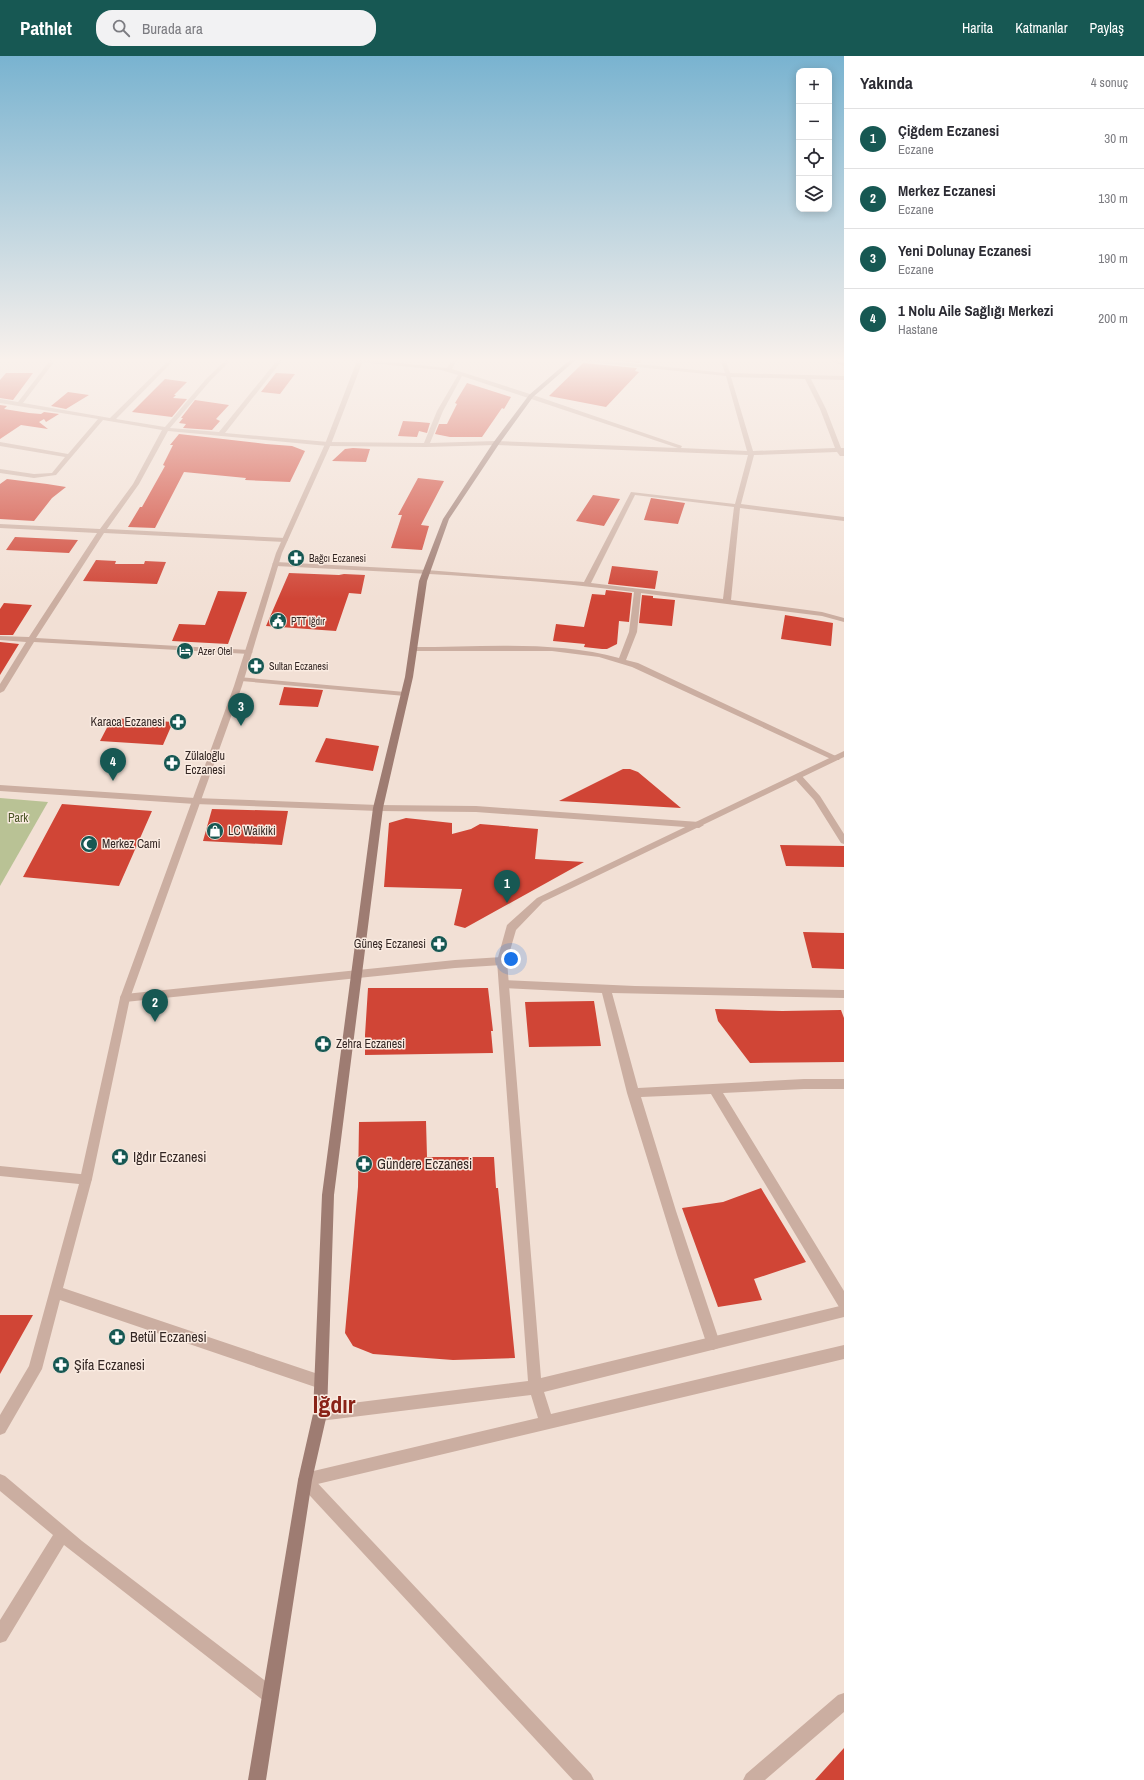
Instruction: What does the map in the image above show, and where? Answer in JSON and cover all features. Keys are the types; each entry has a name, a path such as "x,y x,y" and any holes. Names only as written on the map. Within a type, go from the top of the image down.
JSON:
{"main road":[{"path":"257,1780 305,1480 320,1414 328,1195 378,808 405,694 423,581 446,519 499,438"}],"street":[{"path":"0,471 45,476 54,474 84,438"},
{"path":"0,691 31,640 102,531 136,484 161,438"},
{"path":"269,438 328,444 426,445 496,443 751,453 841,450"},
{"path":"1,1424 35,1369 86,1179 125,998 195,801 241,678 276,564 285,540 330,438"},
{"path":"426,445 429,438"},
{"path":"655,438 692,451"},
{"path":"727,601 737,507 751,453 747,438"},
{"path":"836,438 844,457"},
{"path":"0,444 69,456"},
{"path":"587,584 632,493 737,507 844,518"},
{"path":"0,526 285,540"},
{"path":"276,564 426,572 587,584 822,614 844,620"},
{"path":"622,661 634,632 638,590"},
{"path":"0,638 249,652"},
{"path":"413,650 552,649 600,655 635,665 840,756"},
{"path":"241,678 405,694"},
{"path":"547,1423 535,1386 502,961 511,928 540,900 840,756"},
{"path":"798,777 816,798 844,841"},
{"path":"0,788 195,801 378,808 476,809 699,825"},
{"path":"125,998 455,964 502,961"},
{"path":"504,984 606,989 844,994"},
{"path":"606,989 633,1093 682,1254 713,1343"},
{"path":"633,1093 804,1084 844,1084"},
{"path":"714,1089 844,1303"},
{"path":"0,1171 86,1179"},
{"path":"56,1292 321,1382"},
{"path":"320,1414 535,1386 844,1310"},
{"path":"585,1780 305,1480 844,1352"},
{"path":"0,1481 63,1533 270,1695"},
{"path":"0,1635 63,1533"},
{"path":"752,1780 844,1701"}],"green space":[{"name":"Park","path":"0,798 48,802 0,886"}],"building":[{"path":"175,438 218,438 292,446 305,451 290,482 245,480 246,478 184,472 155,528 128,527 140,507 142,507 165,466 163,465 173,445 170,445"},
{"path":"345,449 370,449 366,462 332,461"},
{"path":"418,478 444,481 421,525 429,526 422,550 391,548 402,515 398,515"},
{"path":"7,479 66,487 52,498 34,521 0,519 0,484"},
{"path":"593,495 620,499 604,526 576,521"},
{"path":"651,498 685,503 678,524 644,520"},
{"path":"15,537 78,540 69,553 6,550"},
{"path":"96,560 116,561 115,564 144,564 145,561 166,562 157,584 83,581"},
{"path":"612,566 658,571 655,589 608,584"},
{"path":"289,573 365,575 361,594 349,593 336,631 266,626"},
{"path":"606,590 632,593 629,622 619,621 617,644 607,649 602,649 584,647 585,644 553,641 556,624 584,627 592,594 605,595"},
{"path":"218,591 247,592 228,644 172,641 179,624 205,625"},
{"path":"642,595 653,596 653,598 675,600 672,626 639,623"},
{"path":"4,603 32,605 13,635 0,635 0,609"},
{"path":"785,615 833,623 831,646 781,639"},
{"path":"0,642 19,644 0,675"},
{"path":"284,687 323,690 318,707 279,705"},
{"path":"112,718 173,722 163,745 100,741"},
{"path":"326,738 379,746 373,771 315,762"},
{"path":"623,769 630,769 638,772 681,808 559,801"},
{"name":"Merkez Cami","path":"62,804 152,811 119,886 23,877"},
{"path":"212,809 288,811 282,845 203,841"},
{"path":"406,818 452,823 452,834 471,829 480,824 538,829 535,859 584,862 465,928 454,925 462,889 384,887 389,823"},
{"path":"780,845 844,846 844,867 786,866"},
{"path":"803,932 844,933 844,969 812,968"},
{"path":"368,988 488,988 493,1031 491,1031 493,1053 365,1055"},
{"path":"594,1001 601,1046 529,1047 525,1002"},
{"path":"715,1009 782,1011 841,1010 844,1018 844,1062 750,1063 718,1021"},
{"path":"426,1121 427,1157 494,1157 496,1188 498,1188 515,1358 453,1360 373,1354 353,1346 345,1333 358,1187 359,1122"},
{"path":"761,1188 806,1262 754,1279 762,1300 718,1307 682,1208 723,1202"},
{"path":"0,1315 33,1315 0,1374"},
{"path":"844,1748 844,1780 815,1780"}],"place":[{"name":"Bağcı Eczanesi","path":"296,558"},
{"name":"PTT Iğdır","path":"278,621"},
{"name":"Azer Otel","path":"185,651"},
{"name":"Sultan Eczanesi","path":"256,666"},
{"name":"Karaca Eczanesi","path":"178,722"},
{"name":"Yeni Dolunay Eczanesi","path":"241,726"},
{"name":"Zülaloğlu Eczanesi","path":"172,763"},
{"name":"1 Nolu Aile Sağlığı Merkezi","path":"113,781"},
{"name":"LC Waikiki","path":"215,831"},
{"name":"Merkez Cami","path":"89,844"},
{"name":"Çiğdem Eczanesi","path":"507,903"},
{"name":"Güneş Eczanesi","path":"439,944"},
{"name":"Merkez Eczanesi","path":"155,1022"},
{"name":"Zehra Eczanesi","path":"323,1044"},
{"name":"Iğdır Eczanesi","path":"120,1157"},
{"name":"Gündere Eczanesi","path":"364,1164"},
{"name":"Betül Eczanesi","path":"117,1337"},
{"name":"Şifa Eczanesi","path":"61,1365"}],"district":[{"name":"Iğdır","path":"334,1404"}]}
